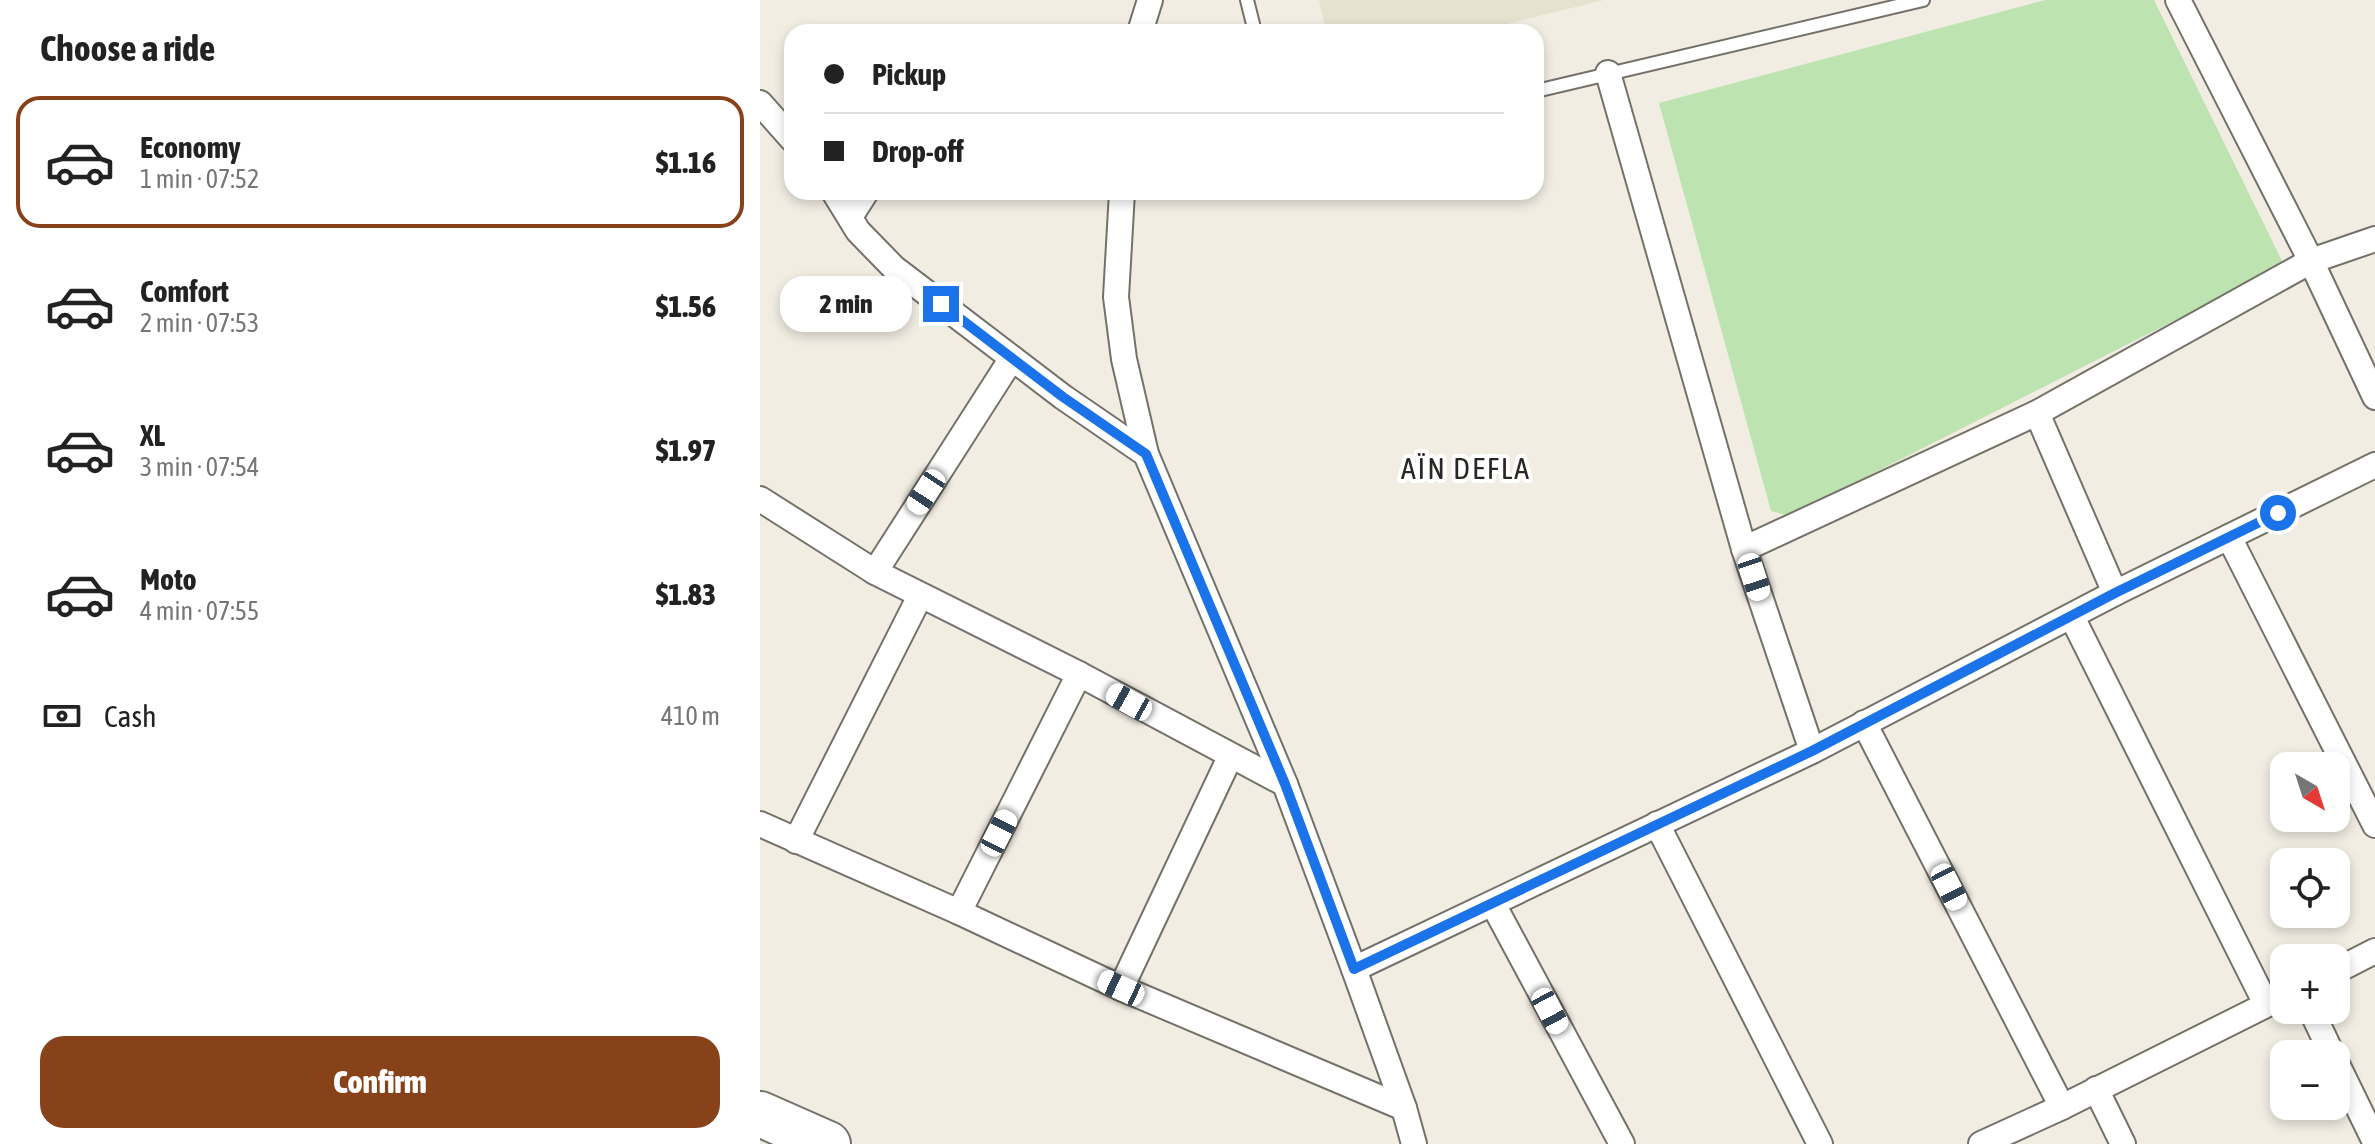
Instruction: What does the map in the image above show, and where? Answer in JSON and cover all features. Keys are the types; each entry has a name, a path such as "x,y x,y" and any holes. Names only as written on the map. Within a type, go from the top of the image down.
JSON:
{"highway":[{"path":"760,1114 828,1144"}],"street":[{"path":"1142,24 1150,0"},
{"path":"2178,0 2311,261 2375,397"},
{"path":"1608,73 1744,549 1812,751"},
{"path":"760,103 784,130"},
{"path":"839,200 858,231 894,268 1063,397 1146,454"},
{"path":"850,217 861,200"},
{"path":"1122,200 1116,297 1124,359 1146,454 1285,784 1404,1108 1414,1144"},
{"path":"1744,549 2037,413 2311,261 2375,239"},
{"path":"875,572 1012,358"},
{"path":"2037,413 2115,593"},
{"path":"1354,969 1812,751 2115,593 2375,465"},
{"path":"763,508 920,596 1079,674 1285,784"},
{"path":"2229,537 2375,825"},
{"path":"796,841 920,596"},
{"path":"2072,617 2270,991"},
{"path":"959,912 1079,674"},
{"path":"1864,723 2062,1107"},
{"path":"1121,988 1230,757"},
{"path":"760,824 1121,988 1404,1108"},
{"path":"1657,824 1820,1144"},
{"path":"1493,904 1622,1144"},
{"path":"2350,964 2375,951"},
{"path":"1981,1144 2270,1002"},
{"path":"2096,1089 2123,1144"},
{"path":"2350,1091 2375,1142"}],"lane":[{"path":"1247,0 1253,24"},
{"path":"1544,89 1923,0"}],"shaded area":[{"path":"1319,0 1604,0 1505,24 1324,24"}],"green space":[{"path":"2045,0 2154,0 2284,265 1789,516 1771,511 1659,103"}],"district":[{"name":"AÏN DEFLA","path":"1466,469"}],"route":[{"path":"941,304 1063,397 1146,454 1285,784 1354,969 1812,751 2115,593 2278,513"}]}
